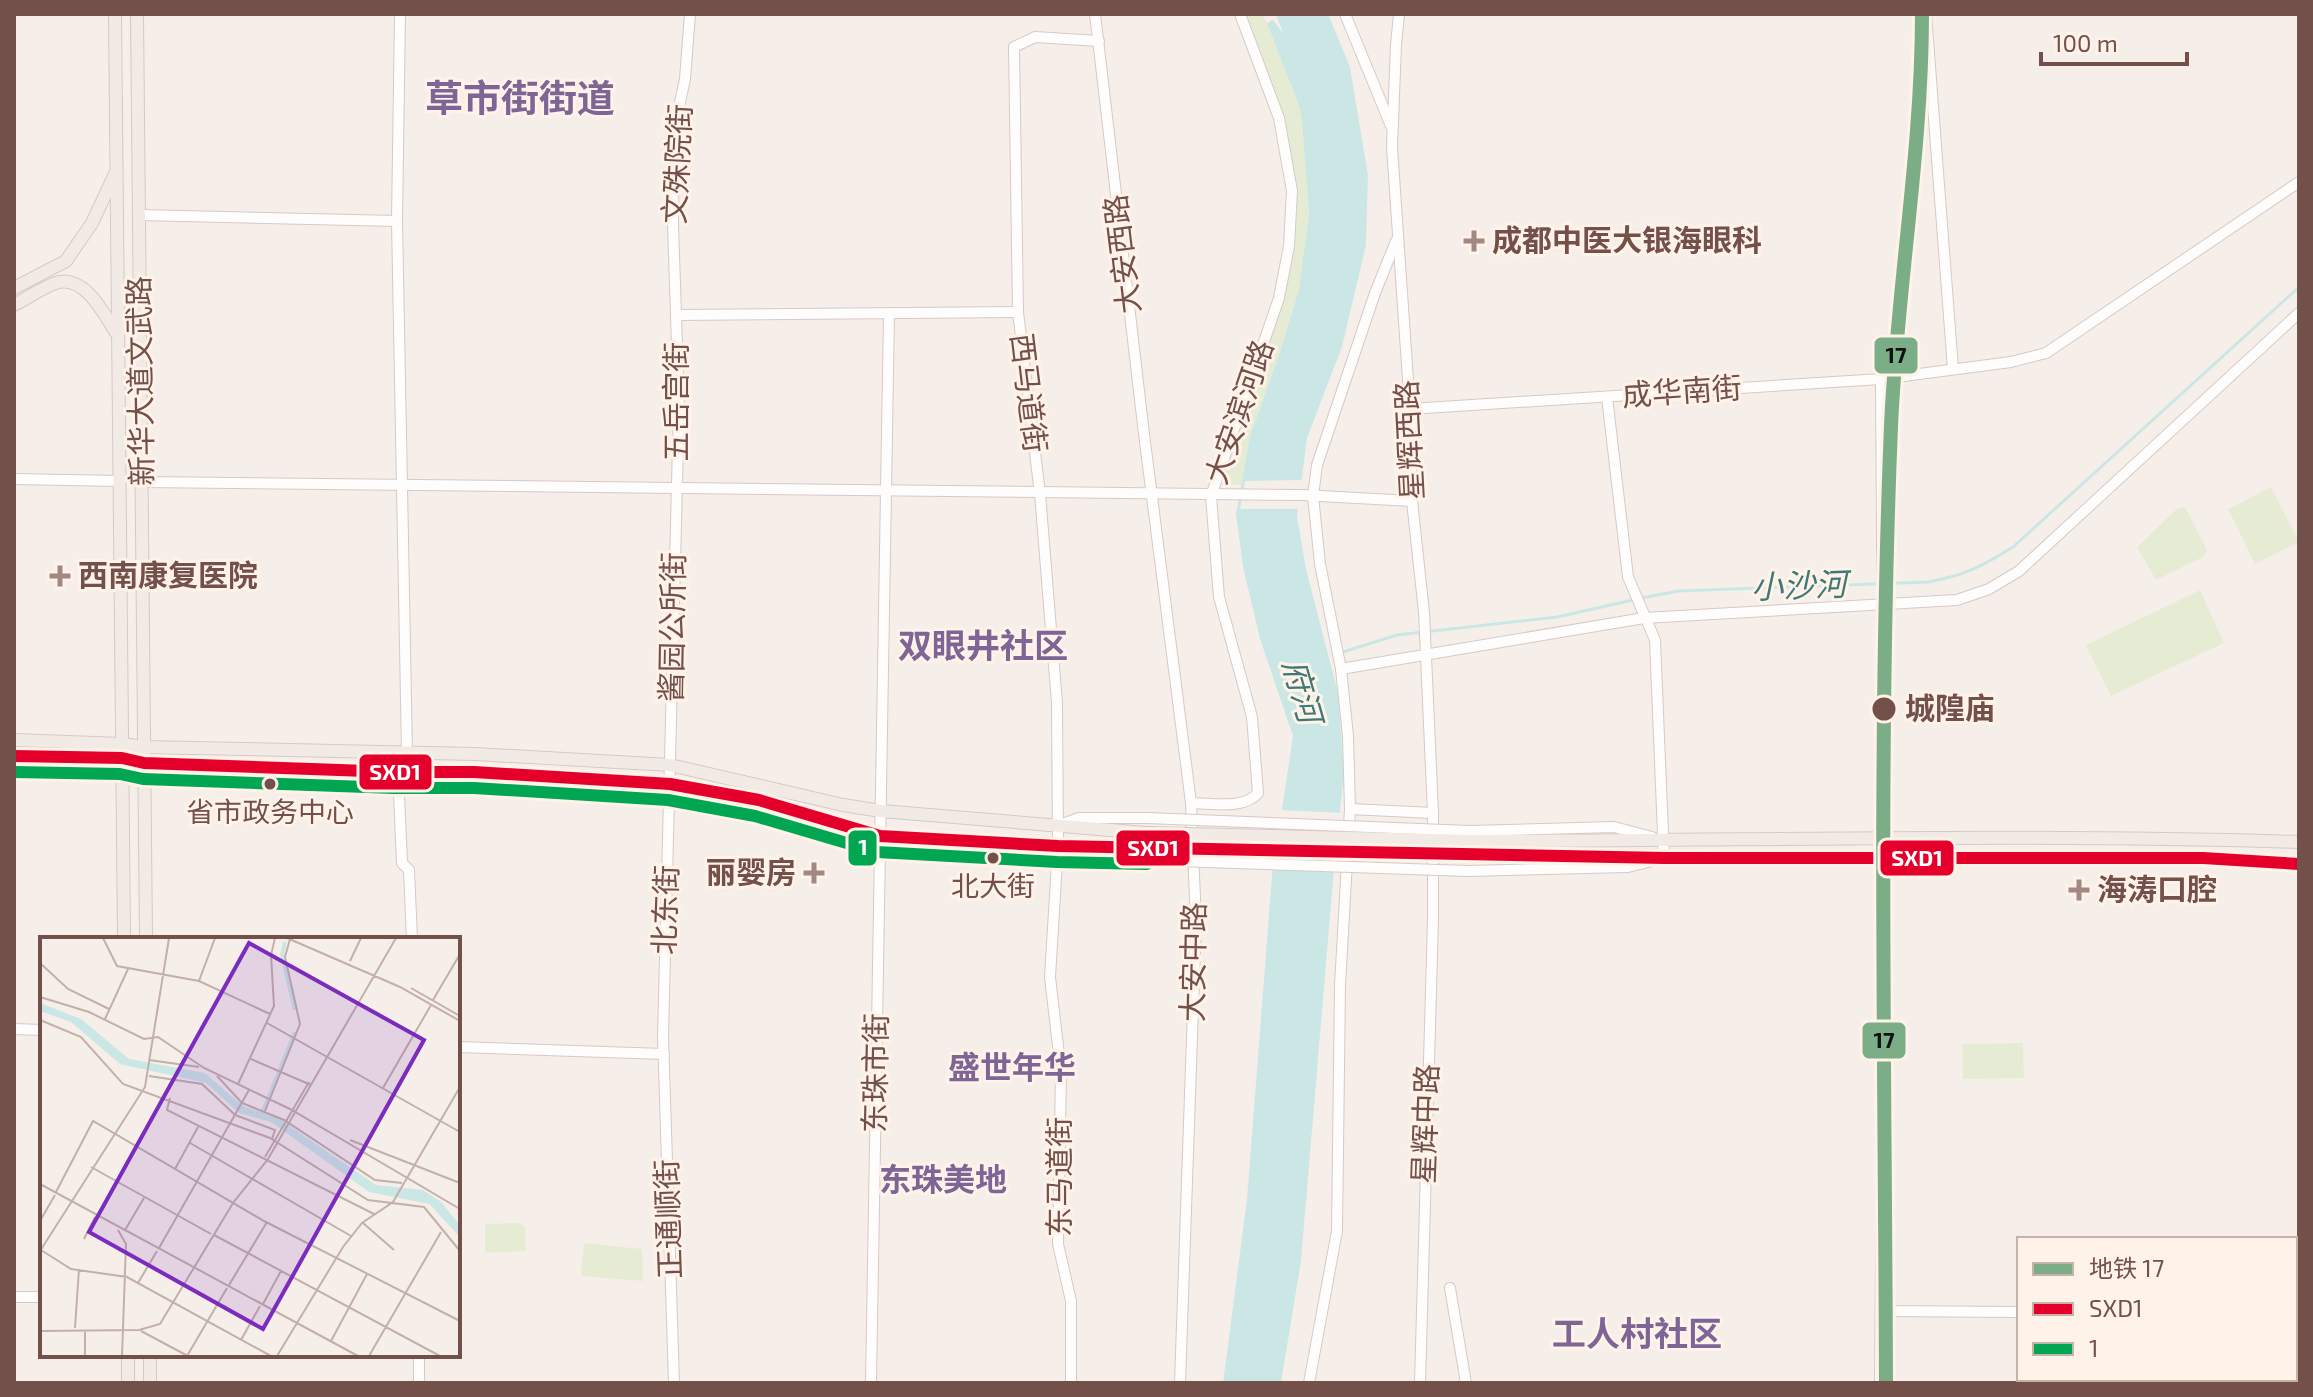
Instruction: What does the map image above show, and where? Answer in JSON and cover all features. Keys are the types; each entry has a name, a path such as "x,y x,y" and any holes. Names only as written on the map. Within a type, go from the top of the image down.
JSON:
{"main road":[{"name":"新华大道文武路","path":"115,14 124,937"},
{"name":"新华大道文武路","path":"137,14 146,937"},
{"path":"14,288 66,261 92,223 117,171"},
{"path":"14,305 57,283 71,283 87,293 118,335"},
{"path":"14,740 144,747 475,754 670,765 881,811 1147,833 1665,841 1883,837 2299,842"},
{"path":"14,756 122,758 144,763 407,773 474,772 670,784 759,800 880,836 1148,854 2203,858 2299,864"},
{"path":"128,1357 128,1383"},
{"path":"150,1357 150,1383"}],"street":[{"path":"400,14 397,221 407,753"},
{"name":"文殊院街","path":"677,315 673,225 674,130 685,79 690,14"},
{"name":"大安西路","path":"1095,14 1152,495"},
{"name":"大安滨河路","path":"1191,803 1242,804 1258,793 1252,717 1219,597 1211,496 1279,298 1289,246 1292,191 1279,118 1240,14"},
{"path":"1345,14 1393,131"},
{"name":"星辉西路","path":"1399,14 1393,131 1410,409 1412,501 1424,612 1433,865"},
{"path":"1926,14 1953,369"},
{"name":"西马道街","path":"1058,826 1057,703 1040,494 1018,312 1014,47 1035,37 1099,41"},
{"name":"成华南街","path":"1410,409 1881,379 2011,362 2046,353 2299,182"},
{"path":"139,215 397,221"},
{"path":"1309,1383 1337,1231 1340,985 1350,809 1348,736 1340,665 1307,496 1375,293 1398,236"},
{"path":"677,315 1018,312"},
{"path":"1340,665 1642,614 1884,600 1957,600 1989,589 2019,571 2299,313"},
{"name":"东珠市街","path":"871,1383 889,314"},
{"name":"五岳宫街","path":"676,489 679,405 677,315"},
{"path":"1880,1383 1884,858 1881,379"},
{"path":"1148,854 1468,871 1628,867 1664,858 1655,640 1628,577 1607,397"},
{"path":"14,479 119,481"},
{"path":"142,482 1307,496 1412,501"},
{"name":"酱园公所街","path":"670,765 676,489"},
{"name":"大安中路","path":"1152,495 1191,803 1196,922 1180,1383"},
{"name":"北东街","path":"664,1054 670,765"},
{"path":"407,773 399,795 402,863 409,870 412,937"},
{"path":"1350,809 1433,813"},
{"path":"1058,826 1079,818 1147,818 1470,836"},
{"name":"东马道街","path":"1058,826 1050,977 1061,1072 1058,1244 1071,1301 1071,1383"},
{"name":"星辉中路","path":"1420,1383 1433,865"},
{"path":"14,1029 40,1030"},
{"path":"460,1047 664,1054"},
{"name":"正通顺街","path":"664,1054 674,1383"},
{"path":"1450,1288 1466,1383"},
{"path":"14,1297 40,1297"},
{"path":"1881,1311 2017,1312"},
{"path":"419,1357 419,1383"}],"green space":[{"path":"1243,14 1262,14 1275,39 1298,103 1309,214 1299,289 1250,436 1241,485 1220,484 1291,244 1285,129"},
{"path":"2271,487 2299,542 2255,564 2228,509"},
{"path":"2185,507 2207,550 2203,557 2156,580 2137,547 2178,508"},
{"path":"2200,590 2224,643 2111,696 2086,645"},
{"path":"2023,1043 2024,1078 1963,1079 1962,1044"},
{"path":"519,1223 525,1227 526,1251 485,1253 485,1224"},
{"path":"584,1243 642,1249 643,1281 581,1276"}],"water":[{"name":"府河","path":"1276,14 1328,14 1350,67 1368,175 1366,245 1342,347 1307,438 1297,516 1306,569 1338,693 1344,772 1301,1261 1281,1383 1223,1383 1247,1199 1272,875 1293,736 1260,639 1243,567 1236,514 1250,436 1299,289 1309,214 1302,121 1267,23 1273,20 1283,33"}],"pier":[{"path":"1306,480 1301,509 1240,509 1245,481"},
{"path":"1278,810 1344,813 1338,870 1270,867"}],"waterway":[{"name":"小沙河","path":"1641,598 1679,591 1928,582 1952,577 1982,565 2013,547 2299,287"},
{"name":"小沙河","path":"1343,652 1397,635 1557,617 1633,600"}],"metro line":[{"name":"17","path":"1886,1383 1883,904 1887,545 1894,374 1918,117 1922,14"}],"transit line":[{"name":"SXD1","path":"14,756 122,758 144,763 395,772 474,772 670,784 759,800 880,836 1058,846 1664,858 2203,858 2299,864"},
{"name":"1","path":"14,772 120,774 143,779 394,788 474,788 668,800 755,816 877,852 1147,864"}],"place":[{"name":"成都中医大银海眼科","path":"1474,241"},
{"name":"西南康复医院","path":"60,576"},
{"name":"城隍庙","path":"1884,709"},
{"name":"省市政务中心","path":"270,784"},
{"name":"北大街","path":"993,858"},
{"name":"丽婴房","path":"814,873"},
{"name":"海涛口腔","path":"2079,890"}],"district":[{"name":"草市街街道","path":"520,99"},
{"name":"双眼井社区","path":"983,646"},
{"name":"盛世年华","path":"1012,1068"},
{"name":"东珠美地","path":"943,1180"},
{"name":"工人村社区","path":"1637,1334"}]}
